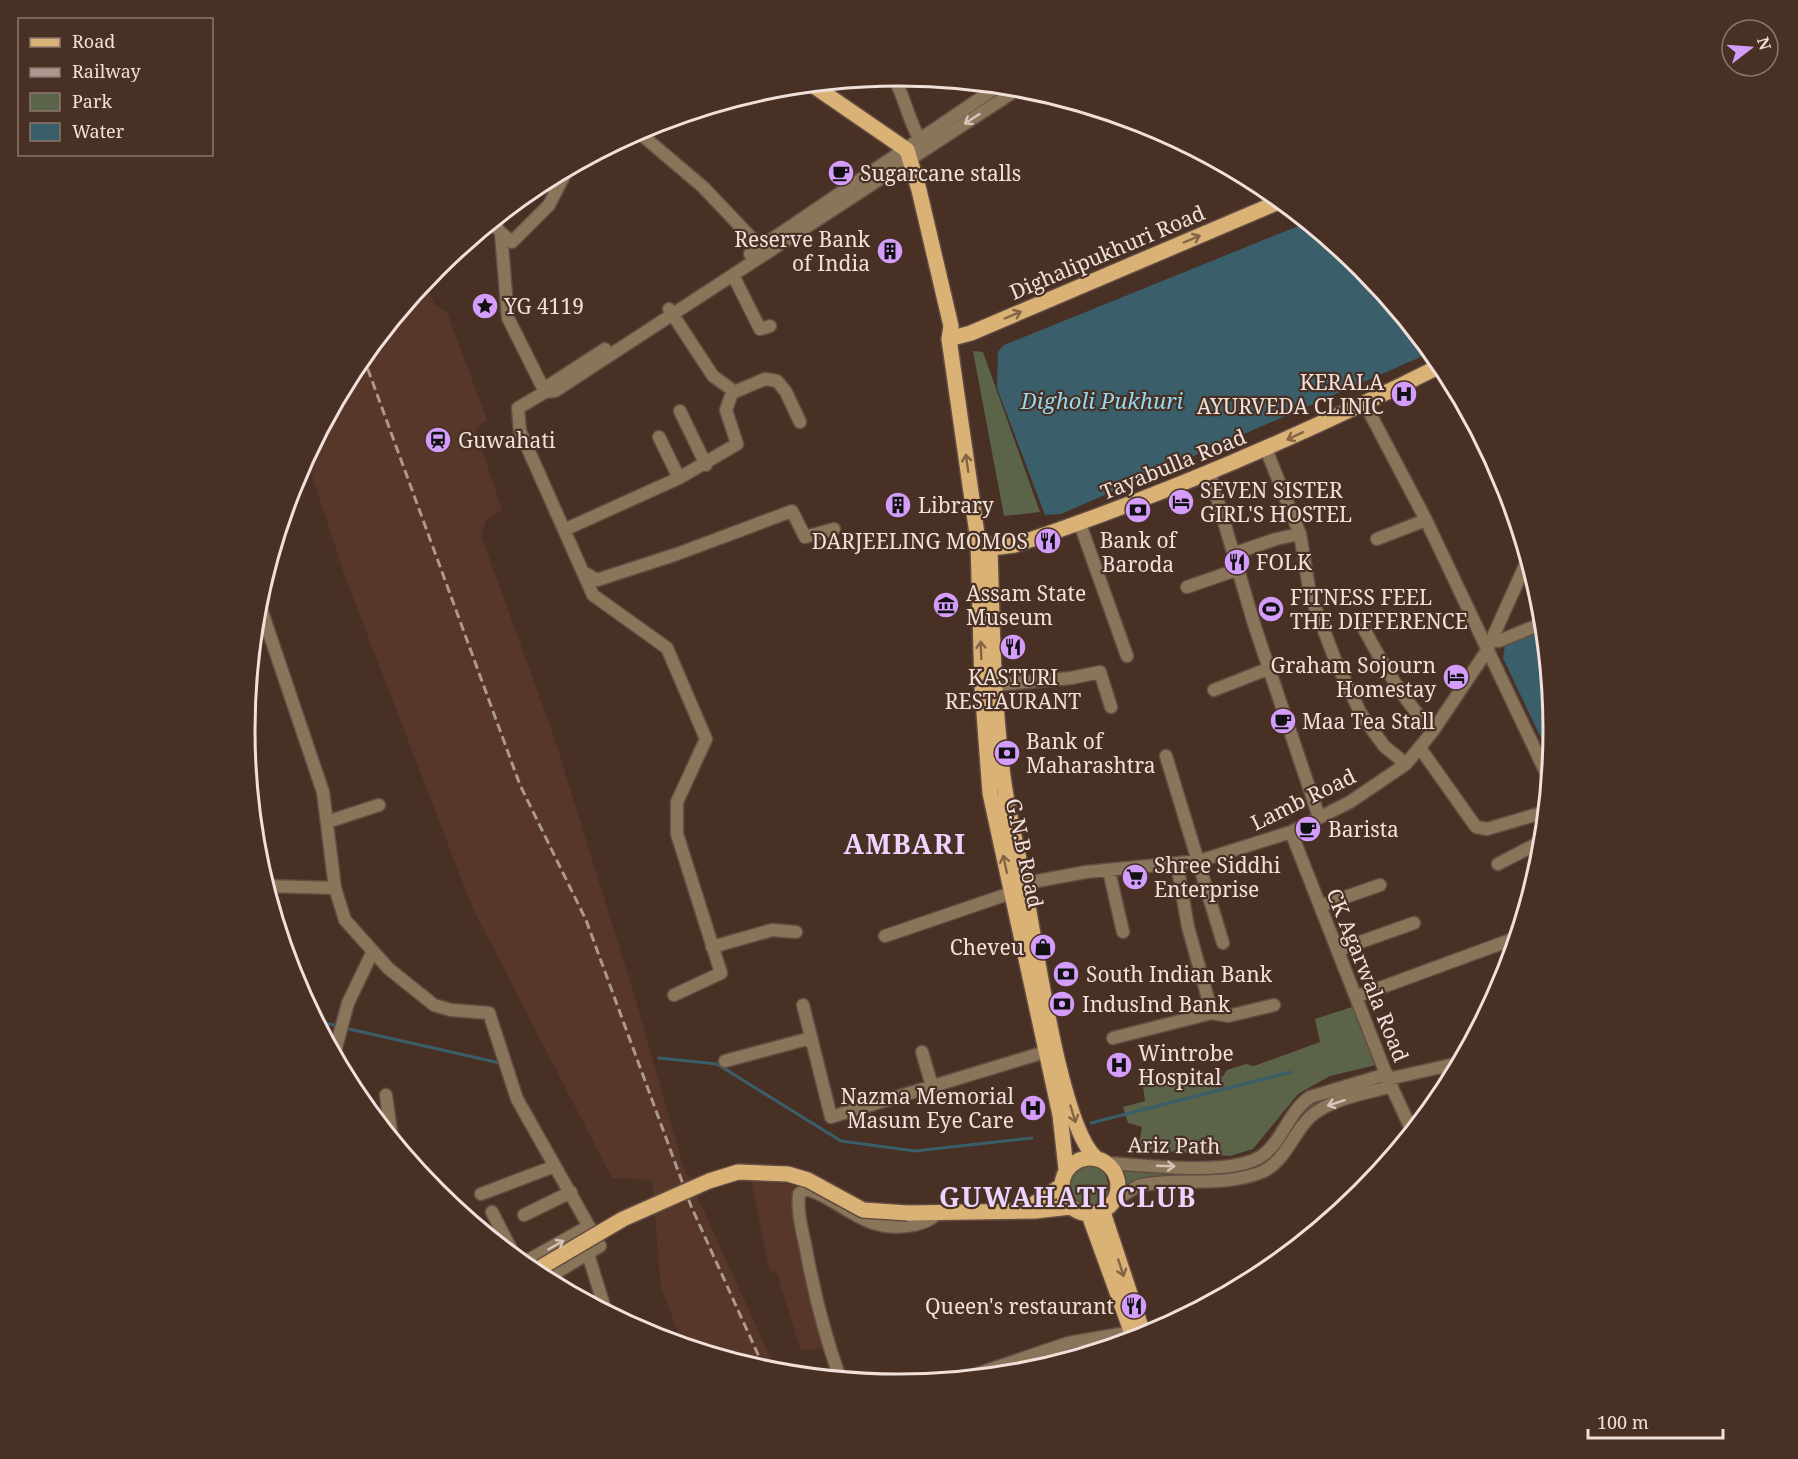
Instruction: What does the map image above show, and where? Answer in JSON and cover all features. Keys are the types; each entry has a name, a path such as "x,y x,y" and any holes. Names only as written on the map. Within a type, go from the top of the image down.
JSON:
{"main road":[{"path":"820,91 908,154 953,334 984,543"},
{"name":"Dighalipukhuri Road","path":"953,334 1272,205"},
{"name":"Tayabulla Road","path":"984,543 1015,546 1080,524 1210,474 1365,404 1432,369"},
{"name":"G.N.B Road","path":"984,543 1002,770 1015,887 1062,1131 1066,1169"},
{"name":"G.N.B Road","path":"984,543 982,686 990,793 1057,1060 1079,1134 1086,1148 1102,1161"},
{"path":"543,1266 623,1219 709,1181 738,1172 764,1171 788,1174 808,1180 863,1210 937,1214 1026,1209 1035,1211 1071,1207 1102,1209 1117,1194 1117,1179 1102,1161 1080,1159 1066,1169 1061,1186 1063,1195 1071,1207"},
{"path":"1026,1209 1061,1186"},
{"path":"1102,1209 1135,1328"}],"street":[{"path":"899,86 905,96 911,126 920,140"},
{"path":"674,995 721,973 677,834 677,802 706,739 667,648 593,595 518,424 518,408 545,392 550,384 732,275 908,154 920,140 990,92"},
{"path":"670,311 760,247 1007,95"},
{"path":"646,138 703,187 760,247"},
{"path":"497,227 512,242 549,205 561,182"},
{"path":"501,233 508,318 545,392"},
{"path":"732,275 750,306 756,325 760,329 770,326"},
{"path":"564,530 706,465 736,444 726,410 732,393 729,386 713,376 670,311"},
{"path":"732,393 765,379 777,381 786,392 800,422"},
{"path":"1365,404 1489,646 1542,761"},
{"path":"680,411 706,465"},
{"path":"659,437 679,478"},
{"path":"1266,449 1300,534 1310,594 1336,662 1361,714 1384,746 1406,764"},
{"path":"1210,474 1254,624 1319,817"},
{"path":"582,571 597,580 677,554 792,511 805,537 834,529"},
{"path":"1377,539 1426,520"},
{"path":"1080,524 1127,656"},
{"path":"1235,554 1276,538 1300,534"},
{"path":"1187,587 1239,568"},
{"name":"Lamb Road","path":"885,936 1015,887 1109,870 1199,861 1290,832 1350,802 1406,764 1433,731 1489,646 1523,571"},
{"path":"265,620 323,792 335,888 345,920 389,969 434,1005 451,1010 489,1014 517,1099 600,1246 555,1274"},
{"path":"1489,646 1534,627"},
{"path":"1364,629 1389,674 1418,716 1433,731"},
{"path":"1214,690 1270,668"},
{"path":"995,685 1071,678 1100,672 1111,707"},
{"path":"1420,748 1476,827 1487,829 1537,814"},
{"path":"1166,756 1223,943"},
{"path":"327,822 379,805"},
{"name":"CK Agarwala Road","path":"1290,832 1409,1124"},
{"path":"1498,864 1532,846"},
{"path":"1177,864 1188,927 1212,1013"},
{"path":"1109,870 1123,932"},
{"path":"1320,906 1380,885"},
{"path":"275,886 335,888"},
{"path":"1338,950 1414,923"},
{"path":"712,947 772,930 796,932"},
{"path":"1358,996 1507,941"},
{"path":"337,1044 348,1004 373,951"},
{"path":"803,1005 831,1117 1045,1052"},
{"path":"1113,1038 1212,1013 1228,1016 1274,1005"},
{"path":"725,1060 811,1038"},
{"path":"922,1052 932,1086"},
{"path":"1389,1080 1448,1066"},
{"name":"Ariz Path","path":"1102,1161 1225,1167 1252,1161 1269,1149 1302,1103 1310,1097 1389,1080"},
{"name":"Ariz Path","path":"1102,1209 1148,1184 1214,1183 1262,1172 1279,1159 1303,1125 1323,1107 1389,1080"},
{"path":"386,1095 390,1124"},
{"path":"481,1194 555,1166"},
{"path":"837,1370 820,1316 809,1268 798,1205 799,1194 806,1189 814,1191 841,1208 884,1226 897,1227 924,1223 937,1214"},
{"path":"524,1215 571,1192"},
{"path":"492,1212 506,1239"},
{"path":"532,1258 589,1226"},
{"path":"588,1254 603,1301"},
{"path":"1006,1364 1068,1343 1105,1339"}],"shaded area":[{"path":"429,290 434,304 447,312 487,420 475,429 502,510 486,520 481,535 553,734 633,991 683,1165 772,1361 732,1352 678,1334 661,1287 652,1180 612,1178 473,909 344,574 310,469 341,407 364,372 388,337"},
{"path":"751,1179 796,1185 799,1226 825,1347 801,1351 776,1271 770,1273"}],"green space":[{"path":"973,351 983,352 1040,512 1004,516"},
{"path":"1358,1005 1380,1064 1330,1076 1298,1094 1253,1149 1230,1156 1138,1149 1142,1127 1128,1123 1123,1107 1145,1101 1141,1072 1153,1069 1157,1083 1178,1076 1183,1084 1223,1076 1227,1070 1246,1064 1254,1066 1320,1042 1315,1019"},
{"path":"1377,1084 1325,1102 1270,1162 1252,1172 1125,1188 1121,1169 1190,1170 1222,1174 1256,1166 1274,1152 1286,1132 1309,1104"},
{"path":"1086,1161 1099,1166 1108,1184 1107,1198 1103,1204 1089,1210 1075,1205 1067,1181 1072,1167"}],"water":[{"name":"Digholi Pukhuri","path":"1299,226 1324,245 1354,274 1410,337 1423,356 1061,514 1045,515 997,388 998,352 1004,345"},
{"path":"1535,631 1542,687 1543,738 1503,658 1505,646"}],"waterway":[{"path":"326,1023 334,1025"},
{"path":"349,1029 500,1063"},
{"path":"659,1058 717,1064 841,1141 915,1151 1032,1138"},
{"path":"1091,1123 1291,1072"}],"railway":[{"path":"367,367 520,785 586,920 691,1206 760,1358"}],"place":[{"name":"Sugarcane stalls","path":"841,173"},
{"name":"Reserve Bank of India","path":"890,251"},
{"name":"YG 4119","path":"485,306"},
{"name":"KERALA AYURVEDA CLINIC","path":"1404,394"},
{"name":"Guwahati","path":"438,440"},
{"name":"SEVEN SISTER GIRL'S HOSTEL","path":"1181,502"},
{"name":"Library","path":"898,505"},
{"name":"Bank of Baroda","path":"1138,510"},
{"name":"DARJEELING MOMOS","path":"1048,541"},
{"name":"FOLK","path":"1237,562"},
{"name":"Assam State Museum","path":"946,605"},
{"name":"FITNESS FEEL THE DIFFERENCE","path":"1271,609"},
{"name":"KASTURI RESTAURANT","path":"1013,647"},
{"name":"Graham Sojourn Homestay","path":"1456,677"},
{"name":"Maa Tea Stall","path":"1283,721"},
{"name":"Bank of Maharashtra","path":"1007,753"},
{"name":"Barista","path":"1308,829"},
{"name":"Shree Siddhi Enterprise","path":"1135,877"},
{"name":"Cheveu","path":"1043,947"},
{"name":"South Indian Bank","path":"1066,974"},
{"name":"IndusInd Bank","path":"1062,1004"},
{"name":"Wintrobe Hospital","path":"1119,1065"},
{"name":"Nazma Memorial Masum Eye Care","path":"1033,1108"},
{"name":"Queen's restaurant","path":"1134,1306"}],"district":[{"name":"AMBARI","path":"905,843"},
{"name":"GUWAHATI CLUB","path":"1068,1196"}]}
